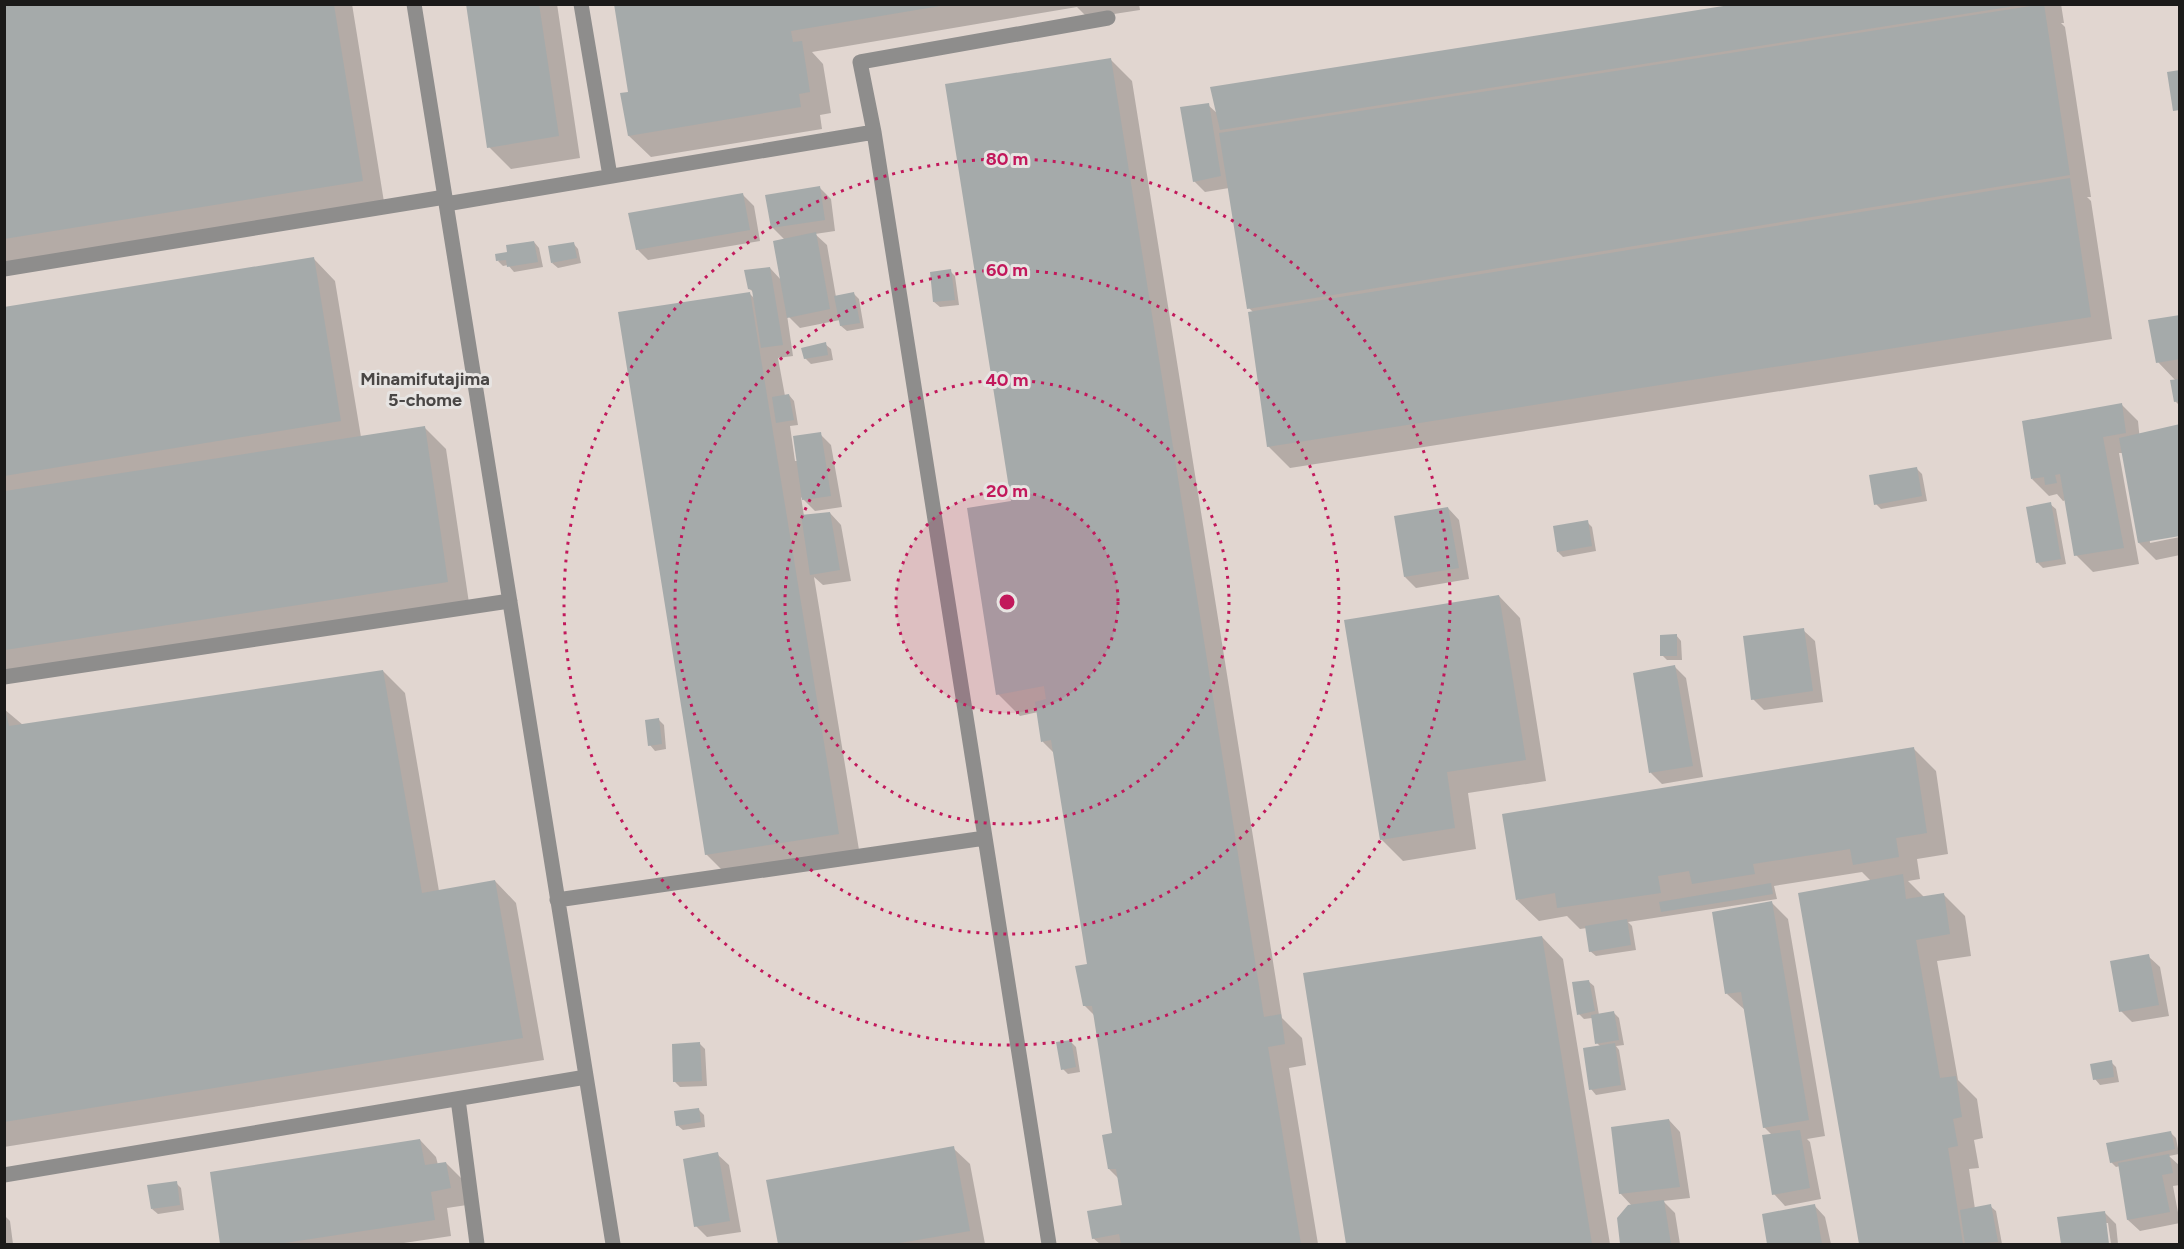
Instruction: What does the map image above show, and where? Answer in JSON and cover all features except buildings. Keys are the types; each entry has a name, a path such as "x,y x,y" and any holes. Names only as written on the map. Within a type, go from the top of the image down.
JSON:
{"lane":[{"path":"414,4 613,1245"},
{"path":"581,4 610,176"},
{"path":"1049,1245 874,132 860,62 1108,18"},
{"path":"4,269 610,176 874,132"},
{"path":"4,678 510,601"},
{"path":"557,900 985,838"},
{"path":"4,1175 586,1077"},
{"path":"458,1099 477,1245"}],"shaded area":[{"path":"5,5 2179,5 2179,1244 5,1244"}],"district":[{"name":"Minamifutajima 5-chome","path":"425,389"}]}
